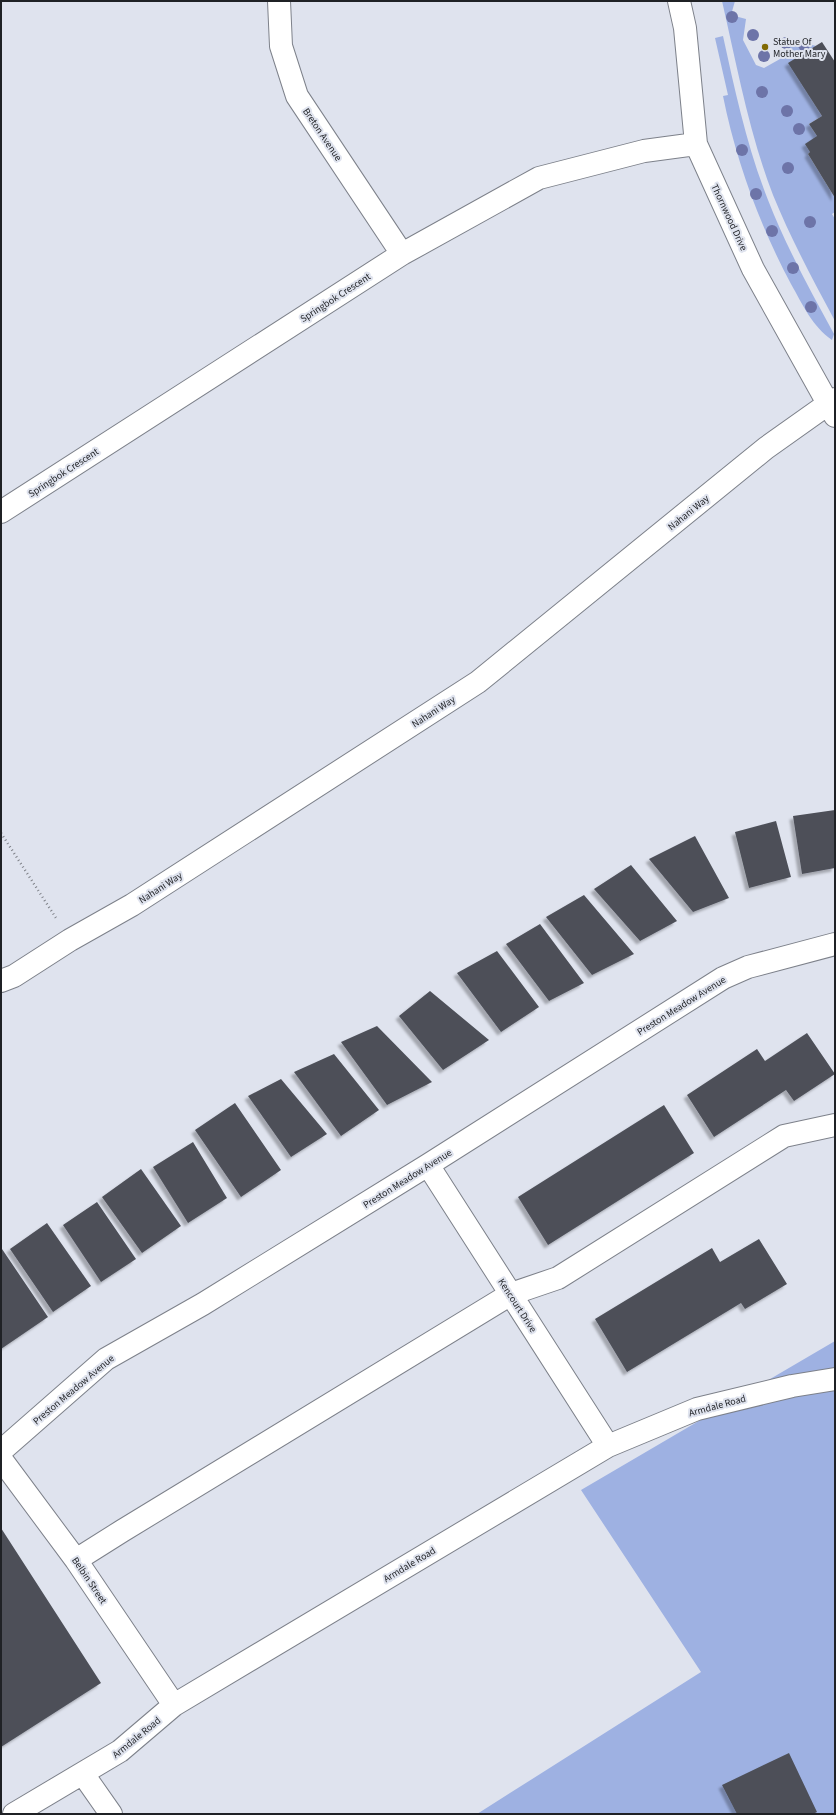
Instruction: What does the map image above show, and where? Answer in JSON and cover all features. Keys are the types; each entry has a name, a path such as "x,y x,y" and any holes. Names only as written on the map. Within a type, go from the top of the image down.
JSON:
{"street":[{"name":"Breton Avenue","path":"279,1 281,46 297,96 402,254"},
{"name":"Thornwood Drive","path":"679,1 685,28 696,144 753,269 833,406"},
{"name":"Springbok Crescent","path":"1,512 402,254 538,178 644,151 696,144"},
{"name":"Nahani Way","path":"1,981 14,976 70,940 132,905 478,682 766,448 833,406"},
{"name":"Preston Meadow Avenue","path":"1,1451 106,1358 203,1304 428,1165 723,978 748,967 835,944"},
{"path":"76,1560 511,1294 558,1278 784,1136 835,1125"},
{"name":"Kencourt Drive","path":"428,1165 608,1446"},
{"name":"Armdale Road","path":"14,1814 120,1751 174,1705 608,1446 697,1409 792,1386 835,1379"},
{"name":"Belbin Street","path":"1,1459 76,1560 174,1705"},
{"path":"83,1774 111,1814"}],"path":[{"path":"1,833 70,940"}],"shaded area":[{"path":"722,1 735,1 731,15 746,19 743,40 756,65 764,68 780,59 786,47 798,41 816,46 789,63 822,116 809,124 817,136 808,154 835,198 835,212 832,214 835,219 835,321 810,275 773,195 750,124"},
{"path":"723,36 742,119 768,200 790,251 834,334 832,340 813,322 808,315 769,239 750,193 728,120 723,96 728,95 715,38"},
{"path":"835,1341 835,1814 477,1814 701,1672 581,1490"}],"building":[{"path":"822,42 835,62 835,198 808,154 810,152 805,144 817,136 809,124 822,116 788,63"},
{"path":"835,810 835,868 802,874 793,816"},
{"path":"776,821 791,877 749,888 735,832"},
{"path":"695,836 729,898 693,912 649,859"},
{"path":"631,865 677,921 640,941 594,889"},
{"path":"584,895 634,954 592,975 546,917"},
{"path":"540,924 584,983 549,1001 506,944"},
{"path":"497,951 539,1007 501,1032 457,973"},
{"path":"430,991 489,1040 443,1070 399,1016"},
{"path":"377,1026 432,1082 387,1105 341,1042"},
{"path":"807,1033 835,1074 794,1101 786,1090 714,1137 687,1095 757,1049 765,1061"},
{"path":"334,1054 379,1110 341,1136 294,1072"},
{"path":"281,1079 327,1134 291,1157 248,1096"},
{"path":"235,1103 281,1170 241,1197 195,1130"},
{"path":"664,1105 694,1153 548,1245 518,1197"},
{"path":"193,1142 227,1198 188,1223 153,1167"},
{"path":"141,1169 181,1226 142,1253 102,1197"},
{"path":"97,1202 136,1259 101,1282 63,1225"},
{"path":"47,1223 91,1286 53,1312 10,1249"},
{"path":"759,1239 787,1284 745,1309 741,1303 627,1372 595,1319 712,1248 720,1262"},
{"path":"2,1249 48,1317 1,1349 1,1250"},
{"path":"1,1528 101,1683 1,1747"},
{"path":"789,1753 817,1812 813,1814 737,1814 722,1785"}],"place":[{"name":"Statue Of Mother Mary","path":"765,47"}]}
